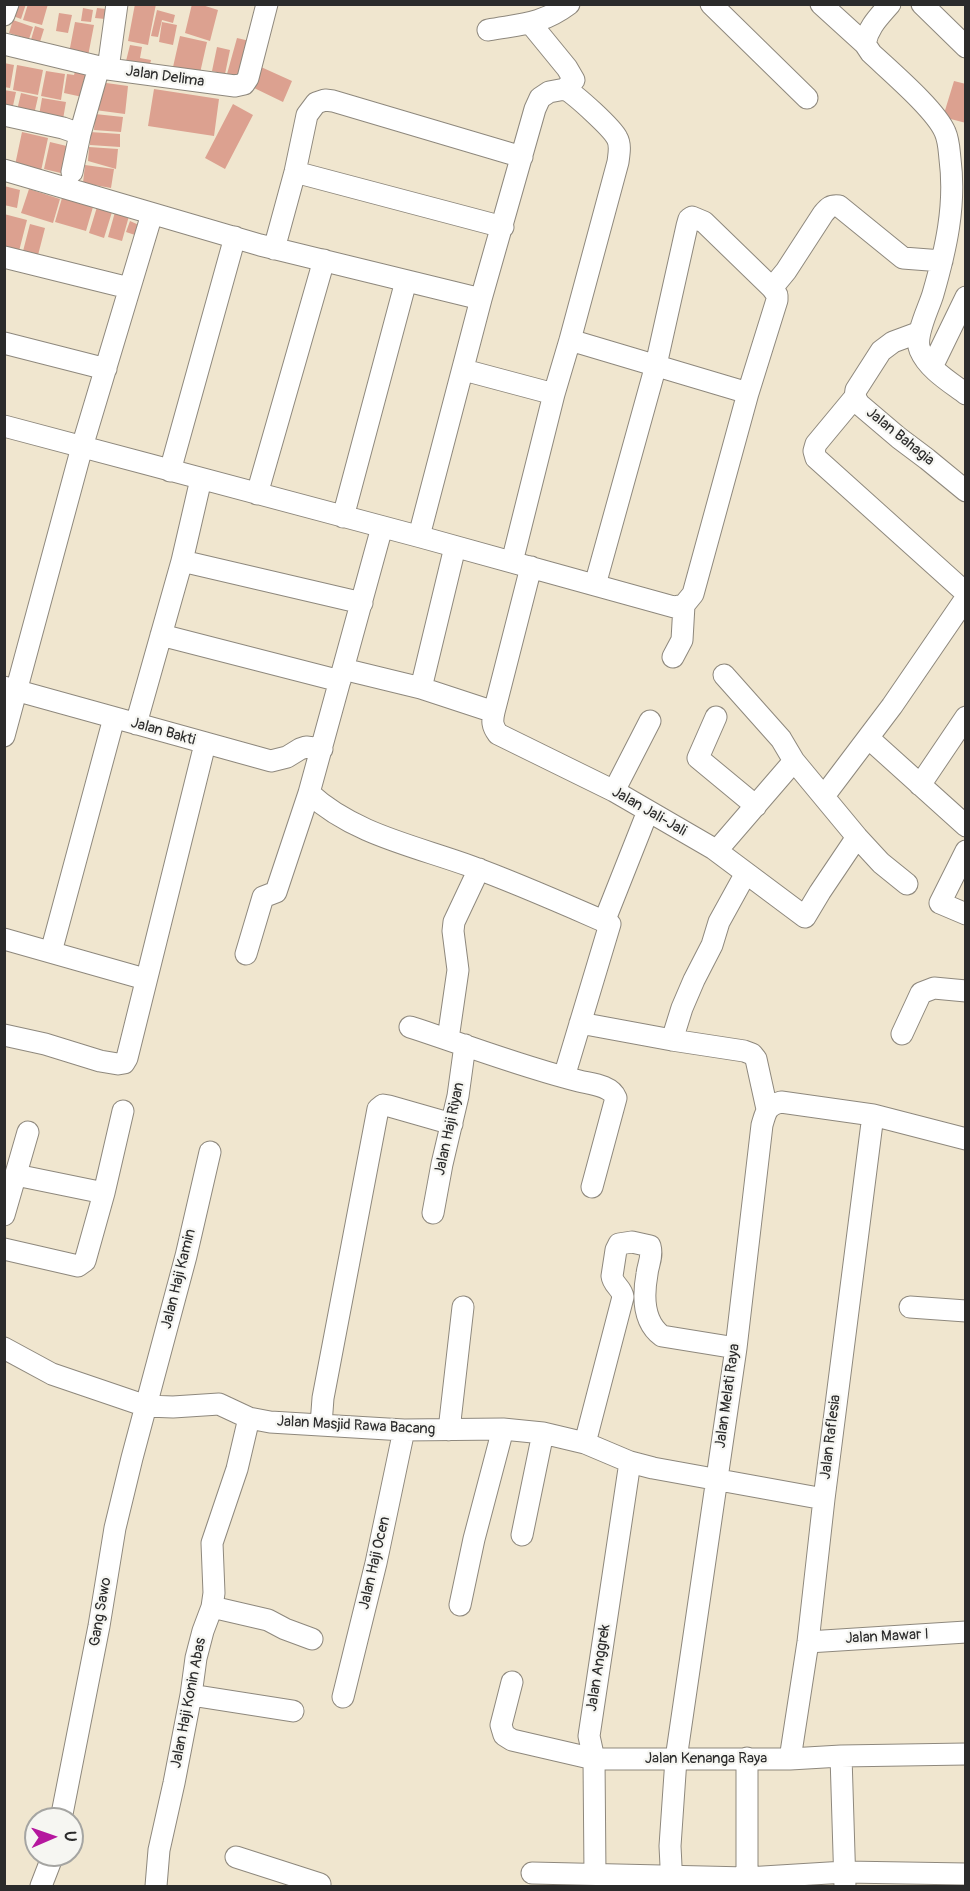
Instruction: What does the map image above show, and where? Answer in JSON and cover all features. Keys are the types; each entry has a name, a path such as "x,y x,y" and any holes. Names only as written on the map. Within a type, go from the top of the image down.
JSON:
{"street":[{"path":"4,15 8,4"},
{"path":"72,172 80,134 103,68 117,4"},
{"name":"Jalan Delima","path":"4,44 103,68 235,86 244,84 251,68 267,4"},
{"path":"488,30 531,24 555,15 569,4"},
{"path":"711,4 807,98"},
{"path":"820,4 865,44 871,53 926,106 945,132 958,208 920,332 919,348 932,367 965,393"},
{"path":"865,44 872,25 890,4"},
{"path":"922,4 966,47"},
{"path":"419,537 481,299 535,109 540,98 549,92 565,89 574,80 531,24"},
{"path":"161,635 342,675 421,688 494,712 554,394 618,162 620,147 617,137 577,96 565,89"},
{"path":"274,249 295,172 307,115 316,103 325,100 522,157"},
{"path":"4,115 80,134"},
{"path":"4,170 274,249 481,299"},
{"path":"295,172 503,227"},
{"path":"772,288 786,271 828,207 833,205 838,206 903,258 942,261"},
{"path":"4,736 10,689 152,214"},
{"path":"594,585 656,365 689,219 698,218 772,288 777,295 777,300 748,393 693,594 684,605 682,640 673,657"},
{"path":"170,471 235,237"},
{"path":"4,257 129,288"},
{"path":"257,494 324,261"},
{"path":"343,517 406,281"},
{"path":"932,367 966,297"},
{"name":"Jalan Bahagia","path":"920,332 893,342 881,351 855,390 855,397 899,438 966,491"},
{"path":"570,340 748,393"},
{"path":"4,343 106,369"},
{"path":"464,370 554,394"},
{"path":"855,397 816,444 814,452 816,458 966,593"},
{"path":"5,426 674,607 684,605"},
{"path":"136,724 182,561 201,479"},
{"path":"246,954 263,897 276,892 309,793 382,527"},
{"path":"421,688 455,547"},
{"path":"182,561 362,603"},
{"path":"824,796 892,706 966,598"},
{"path":"724,675 781,739 794,761 857,837 881,863 907,884"},
{"name":"Jalan Bakti","path":"10,689 271,761 287,757 306,747 322,749"},
{"name":"Jalan Jali-Jali","path":"494,712 493,728 498,734 614,791 714,849 805,917 857,837"},
{"path":"716,717 698,758 756,806"},
{"path":"920,785 966,717"},
{"path":"51,952 114,718"},
{"path":"614,791 650,721"},
{"path":"4,1035 45,1044 100,1061 124,1063 205,744"},
{"path":"875,744 966,826"},
{"path":"714,849 719,848 794,761"},
{"path":"309,793 343,817 383,837 478,869 610,924 564,1077"},
{"path":"604,922 648,811"},
{"path":"966,851 940,903 966,914"},
{"name":"Jalan Haji Riyan","path":"433,1213 458,1096 456,1042 458,970 454,922 478,869"},
{"path":"672,1040 682,1008 712,945 719,922 746,873"},
{"path":"4,939 145,979"},
{"path":"902,1034 921,993 933,988 965,991"},
{"path":"580,1023 752,1054 756,1059 767,1109"},
{"path":"410,1027 614,1093 616,1098 592,1187"},
{"path":"767,1109 772,1104 781,1102 873,1115 966,1139"},
{"path":"321,1425 323,1398 378,1109 383,1105 389,1106 452,1124"},
{"name":"Jalan Melati Raya","path":"671,1881 670,1846 676,1759 736,1348 762,1125 767,1109"},
{"path":"4,1249 78,1266 82,1264 87,1256 104,1193 123,1111"},
{"name":"Jalan Raflesia","path":"790,1759 808,1642 873,1115"},
{"path":"4,1215 28,1132"},
{"name":"Jalan Haji Kamin","path":"146,1406 186,1256 210,1152"},
{"path":"16,1175 104,1193"},
{"path":"585,1443 623,1298 622,1291 613,1281 612,1276 619,1244 632,1242 646,1245 651,1249 645,1305 654,1330 662,1336 736,1348"},
{"path":"449,1430 463,1307"},
{"path":"910,1307 966,1311"},
{"name":"Jalan Masjid Rawa Bacang","path":"4,1348 52,1374 146,1406 219,1404 249,1418 270,1422 404,1430 503,1429 543,1433 585,1443 630,1462 653,1468 824,1499"},
{"name":"Gang Sawo","path":"63,1807 99,1626 115,1528 146,1406"},
{"name":"Jalan Haji Konin Abas","path":"156,1887 159,1850 191,1695 195,1658 212,1607 214,1593 212,1543 237,1469 249,1418"},
{"path":"460,1605 474,1539 503,1429"},
{"name":"Jalan Haji Ocen","path":"343,1696 376,1563 404,1430"},
{"path":"522,1535 543,1433"},
{"name":"Jalan Anggrek","path":"596,1875 594,1758 589,1736 630,1462"},
{"path":"212,1607 268,1620 312,1639"},
{"name":"Jalan Mawar I","path":"808,1642 966,1632"},
{"name":"Jalan Kenanga Raya","path":"512,1682 501,1725 504,1735 512,1740 594,1758 790,1759 966,1754"},
{"path":"191,1695 293,1711"},
{"path":"834,1880 841,1756"},
{"path":"747,1758 747,1878"},
{"path":"236,1857 324,1886"},
{"path":"41,1887 48,1867"},
{"path":"532,1873 671,1881 747,1878 834,1880 966,1874"}],"building":[{"path":"17,4 26,4 21,19 13,16"},
{"path":"28,4 48,4 42,25 23,20"},
{"path":"135,4 156,4 148,45 128,41"},
{"path":"192,4 218,10 210,41 185,33"},
{"path":"83,8 93,10 91,22 81,21"},
{"path":"97,8 106,9 105,19 95,18"},
{"path":"157,10 175,15 173,23 162,20 158,37 151,36"},
{"path":"59,13 72,15 68,33 56,31"},
{"path":"13,20 33,27 29,39 9,33"},
{"path":"75,22 94,25 88,56 69,53"},
{"path":"162,22 177,25 173,45 159,42"},
{"path":"35,26 44,29 39,45 30,43"},
{"path":"180,36 207,42 200,73 173,67"},
{"path":"237,38 254,42 244,79 227,74"},
{"path":"130,45 142,47 140,58 151,60 149,69 125,65"},
{"path":"217,47 230,50 225,74 212,71"},
{"path":"4,63 14,65 10,88 4,87"},
{"path":"17,65 43,70 38,95 13,90"},
{"path":"261,67 292,81 283,102 252,87"},
{"path":"76,68 92,71 87,98 64,93 67,74 74,75"},
{"path":"46,71 65,74 61,100 41,96"},
{"path":"954,81 966,84 966,123 943,117"},
{"path":"99,82 128,86 125,114 95,110"},
{"path":"154,89 219,99 214,136 148,126"},
{"path":"4,90 16,92 11,115 4,113"},
{"path":"21,93 38,97 33,119 16,115"},
{"path":"42,98 66,102 62,125 38,121"},
{"path":"233,104 253,115 225,169 205,158"},
{"path":"95,114 123,117 121,132 94,130"},
{"path":"22,132 48,138 41,171 15,165"},
{"path":"90,132 120,134 120,147 90,145"},
{"path":"50,142 75,148 69,175 44,169"},
{"path":"89,147 118,149 116,169 88,161"},
{"path":"85,165 114,169 111,188 83,183"},
{"path":"4,186 20,190 17,208 4,205"},
{"path":"29,189 60,199 53,223 21,213"},
{"path":"62,198 93,207 86,231 55,222"},
{"path":"97,207 112,212 104,238 89,233"},
{"path":"115,212 129,216 122,241 108,237"},
{"path":"4,214 27,220 18,255 4,252"},
{"path":"130,221 139,225 135,235 126,232"},
{"path":"30,224 45,228 37,259 22,255"}]}
